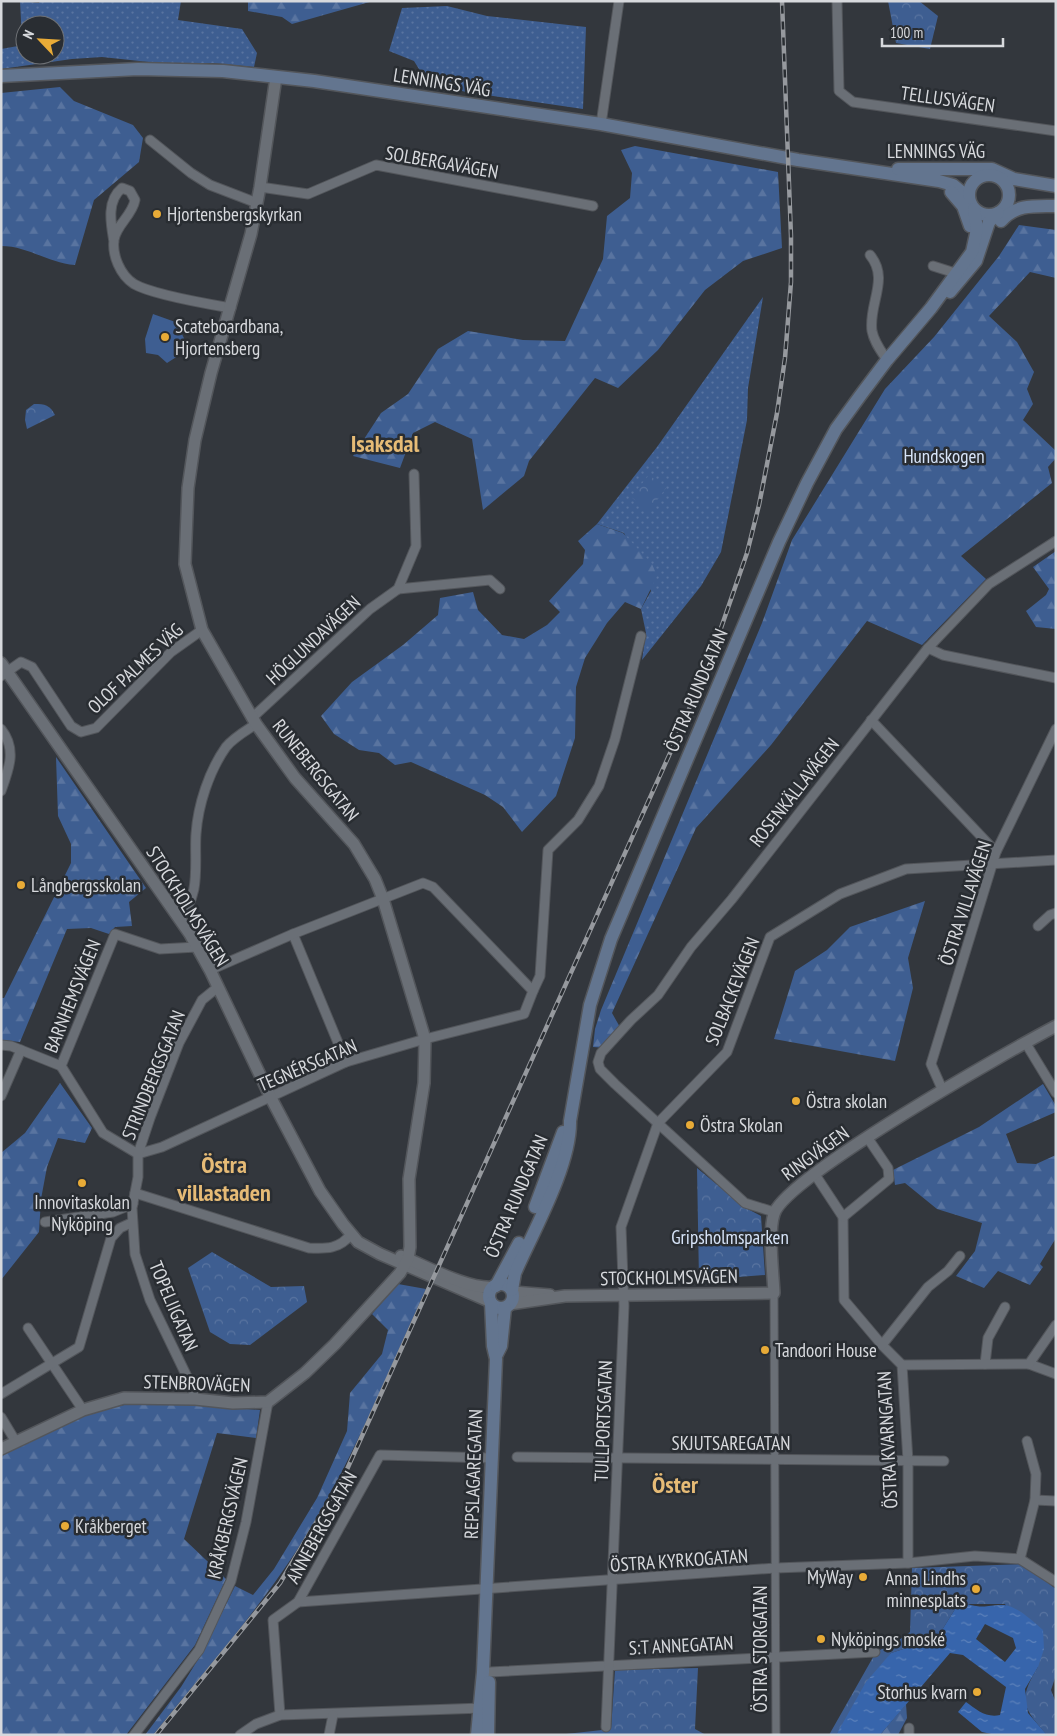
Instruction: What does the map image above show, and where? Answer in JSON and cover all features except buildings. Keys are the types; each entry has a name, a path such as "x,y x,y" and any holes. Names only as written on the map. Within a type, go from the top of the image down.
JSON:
{"main road":[{"name":"LENNINGS VÄG","path":"1,76 138,69 223,71 276,77 602,124 708,145 953,185 971,204"},
{"name":"LENNINGS VÄG","path":"874,171 907,168 992,169 1014,179 1056,186"},
{"name":"LENNINGS VÄG","path":"874,171 983,176"},
{"path":"874,171 904,181 939,187 957,197 968,217 971,229 965,254 955,273"},
{"path":"1056,191 1017,188 1006,185 996,177 983,176 973,183 971,204 988,216 1026,198 1056,202"},
{"path":"1002,209 1008,191 1006,185"},
{"name":"ÖSTRA RUNDGATAN","path":"510,1298 515,1273 564,1159 570,1134 570,1121 590,1005 611,939 631,890 779,542 807,483 836,429 887,360 931,308 972,252 977,229 971,204"},
{"path":"976,261 997,225 1010,213 1025,206 1056,206"},
{"name":"ÖSTRA RUNDGATAN","path":"931,308 953,290 976,261 990,222 1002,209"},
{"name":"ÖSTRA RUNDGATAN","path":"495,1286 520,1243 562,1134 570,1121"},
{"path":"503,1284 510,1298 497,1307 491,1302 490,1295 495,1286 503,1284"},
{"name":"REPSLAGAREGATAN","path":"496,1359 501,1346 510,1298"},
{"name":"REPSLAGAREGATAN","path":"488,1735 484,1708 483,1672 496,1359 493,1346 491,1302"},
{"name":"REPSLAGAREGATAN","path":"477,1735 490,1672 487,1590"}],"street":[{"path":"602,124 619,1"},
{"name":"TELLUSVÄGEN","path":"837,1 839,91 853,102 1056,131"},
{"name":"RUNEBERGSGATAN","path":"276,77 257,203 231,308 204,399 195,440 188,488 184,564 202,630 254,721 295,778 354,844 383,899 425,1039 424,1083 409,1178 410,1247 407,1262"},
{"path":"150,140 190,173 210,185 257,203"},
{"name":"SOLBERGAVÄGEN","path":"260,187 308,194 376,165 594,206"},
{"path":"114,242 115,234 133,210 136,200 130,191 122,188 116,193 111,206 114,257 133,284 194,301 231,308"},
{"path":"870,255 877,264 880,278 872,330 874,339 887,360"},
{"path":"933,266 955,273"},
{"path":"398,589 416,546 414,474"},
{"name":"ROSENKÄLLAVÄGEN","path":"774,1212 746,1203 615,1084 600,1069 598,1062 601,1053 631,1020 658,995 691,947 732,899 928,648 989,584 1056,541"},
{"name":"HÖGLUNDAVÄGEN","path":"178,917 190,905 194,892 196,832 205,788 226,746 370,609 398,589 490,580 500,589"},
{"name":"OLOF PALMES VÄG","path":"3,670 21,662 32,667 72,726 81,732 96,728 171,652 202,630"},
{"path":"210,970 292,934 419,883 429,885 533,991 540,976 548,850 578,820 598,786 615,739 641,636"},
{"path":"928,648 943,654 1056,678"},
{"name":"STOCKHOLMSVÄGEN","path":"3,670 178,917 197,947 210,970 271,1098 330,1208 351,1234 491,1302"},
{"path":"871,720 996,852"},
{"path":"1,730 7,736 12,756 1,790"},
{"name":"ÖSTRA VILLAVÄGEN","path":"943,1091 931,1064 996,852 1056,730"},
{"name":"SOLBACKEVÄGEN","path":"658,1123 727,1052 770,937 840,894 906,869 1056,860"},
{"path":"1038,926 1050,915 1056,913"},
{"name":"BARNHEMSVÄGEN","path":"138,1154 103,1133 60,1066 115,934 160,949 197,947"},
{"path":"292,934 346,1062"},
{"name":"STRINDBERGSGATAN","path":"131,1223 138,1154 179,1044 202,1000 218,987"},
{"name":"TEGNÉRSGATAN","path":"138,1154 162,1147 346,1062 425,1039 524,1014 533,991"},
{"name":"RINGVÄGEN","path":"774,1212 784,1198 814,1173 867,1137 1025,1042 1056,1026"},
{"path":"1025,1042 1056,1093"},
{"path":"1,1044 60,1066"},
{"path":"1,1096 21,1050"},
{"name":"TULLPORTSGATAN","path":"606,1727 619,1459 624,1296 621,1227 658,1123"},
{"path":"814,1173 843,1217 889,1180 888,1168 867,1137"},
{"path":"135,1192 309,1248 334,1248 347,1240 351,1234"},
{"path":"45,1222 113,1212 133,1204"},
{"path":"774,1212 774,1293"},
{"name":"ÖSTRA KVARNGATAN","path":"843,1217 844,1300 882,1345 902,1365 908,1461 908,1563"},
{"path":"1,1394 79,1347 110,1238 120,1228 131,1223"},
{"name":"TOPELIIGATAN","path":"131,1223 135,1254 150,1300 191,1384 195,1399"},
{"path":"882,1345 928,1287 948,1271 960,1256"},
{"name":"STOCKHOLMSVÄGEN","path":"407,1262 484,1288 495,1286"},
{"name":"STENBROVÄGEN","path":"1,1449 83,1410 124,1398 195,1399 234,1403 268,1402 305,1373 335,1344 407,1262"},
{"name":"STOCKHOLMSVÄGEN","path":"510,1298 520,1291 564,1296 774,1293"},
{"name":"ÖSTRA STORGATAN","path":"774,1293 776,1735"},
{"path":"985,1364 988,1338 1005,1307"},
{"path":"1029,1364 1056,1325"},
{"path":"28,1328 83,1410"},
{"path":"902,1365 1029,1364 1056,1374"},
{"name":"KRÅKBERGSVÄGEN","path":"134,1735 199,1650 231,1581 246,1522 268,1402"},
{"path":"1,1417 16,1442"},
{"path":"1020,1559 1035,1500 1036,1474 1027,1441"},
{"name":"ANNEBERGSGATAN","path":"280,1715 273,1620 298,1602 380,1455 492,1458"},
{"name":"SKJUTSAREGATAN","path":"517,1457 944,1461"},
{"path":"1035,1500 1056,1501"},
{"name":"ÖSTRA KYRKOGATAN","path":"298,1602 776,1568 908,1563 975,1556 1020,1559 1056,1582"},
{"name":"S:T ANNEGATAN","path":"490,1672 875,1652"},
{"path":"240,1735 256,1724 280,1715 333,1715 484,1708"},
{"path":"330,1735 333,1715"}],"green space":[{"path":"20,1 39,3 40,1 181,1 178,20 242,29 257,53 254,67 213,63 158,63 102,57 65,60 65,15 21,15"},
{"path":"248,1 373,1 292,24 282,17 248,11"},
{"path":"888,1 919,1 938,16 930,49 896,43"},
{"path":"447,6 487,16 586,27 583,109 466,92 427,82 414,61 389,51 402,8"},
{"path":"15,47 15,65 29,65 1,69 1,49"},
{"path":"60,87 74,101 133,125 143,138 139,162 94,200 75,265 65,264 20,249 1,246 1,93"},
{"path":"635,146 778,172 782,248 743,261 705,290 658,350 618,388 595,378 529,461 524,476 483,510 472,439 435,422 413,433 400,468 353,456 381,413 408,394 438,349 468,331 523,340 565,341 603,259 607,216 630,198 632,173 621,150"},
{"name":"Hundskogen","path":"1019,225 1056,230 1056,278 1030,272 989,316 1017,342 1034,372 1027,389 1033,404 1023,420 1056,451 1056,458 1048,467 1052,483 961,556 986,579 922,645 867,621 771,745 696,828 612,1013 621,1029 607,1048 593,1047 595,1029 601,1010 762,623 792,540 885,389 934,337 999,256"},
{"path":"763,297 748,388 747,420 721,552 701,586 642,660 646,633 641,609 651,591 624,533 597,524 657,447"},
{"name":"Scateboardbana, Hjortensberg","path":"153,314 181,324 182,334 189,349 167,363 158,355 146,353 145,339"},
{"path":"34,404 47,406 55,415 27,429 25,420 26,410"},
{"path":"649,475 666,488 649,511 631,497"},
{"path":"597,524 623,533 652,564 657,576 641,609 625,602 607,623 585,658 576,687 575,738 556,796 522,832 503,807 485,795 411,762 395,765 379,753 359,750 334,734 321,716 352,682 403,645 438,615 440,598 473,592 478,610 502,635 524,639 547,625 560,612 549,601 583,564 585,550 578,541"},
{"path":"1056,551 1056,629 1036,627 1026,611 1046,595 1049,589 1033,567"},
{"path":"56,757 146,888 129,902 132,926 115,927 109,934 91,928 67,929 20,1042 1,1040 1,998 4,998 71,863 71,844 58,816"},
{"path":"925,901 908,958 913,988 895,1061 774,1039 795,971 827,950 850,927"},
{"path":"60,1083 92,1128 85,1143 58,1138 47,1167 41,1199 39,1232 1,1280 1,1153 25,1133"},
{"path":"1043,1084 1056,1106 1056,1112 1006,1134 1017,1163 1036,1164 1056,1155 1056,1238 1040,1264 1043,1267 1030,1285 998,1271 984,1288 956,1276 975,1251 982,1223 937,1209 905,1183 895,1185 893,1170 979,1127"},
{"name":"Gripsholmsparken","path":"697,1168 744,1207 761,1216 765,1275 699,1280"},
{"path":"212,1252 271,1287 304,1286 307,1302 250,1345 230,1344 210,1332 188,1268"},
{"path":"398,1284 426,1289 365,1424 332,1490 295,1553 262,1600 153,1735 145,1735 181,1687 202,1653 235,1586 253,1595 274,1569 317,1498 347,1431 350,1393 382,1354 388,1330 372,1314"},
{"path":"124,1405 197,1405 260,1410 256,1438 217,1433 184,1539 226,1579 195,1645 126,1735 1,1735 1,1456 88,1413"},
{"path":"1022,1564 1056,1589 1056,1675 1051,1690 1056,1703 1056,1735 1047,1735 1028,1710 1025,1696 1038,1667 1005,1604 967,1604 957,1606 942,1630 916,1645 891,1653 836,1735 829,1735 876,1652 896,1642 910,1632 912,1568"},
{"path":"698,1668 695,1729 706,1735 557,1735 611,1729 615,1670"},
{"path":"906,1704 907,1718 898,1735 880,1735"}],"water":[{"path":"967,1604 982,1607 1008,1605 1024,1614 1043,1630 1044,1649 1038,1667 1025,1689 1028,1713 1047,1735 996,1735 982,1732 958,1712 966,1702 986,1714 1000,1715 1006,1687 963,1655 950,1653 880,1735 836,1735 866,1682 891,1653 916,1645 942,1630 957,1606","holes":["985,1624 1013,1638 1016,1648 1005,1662 976,1639"]}],"railway":[{"path":"156,1735 280,1583 344,1476 676,740 712,654 747,553 759,505 777,413 785,358 791,282 791,236 782,1"}],"place":[{"name":"Hjortensbergskyrkan","path":"157,214"},
{"name":"Scateboardbana, Hjortensberg","path":"165,337"},
{"name":"Långbergsskolan","path":"21,885"},
{"name":"Östra skolan","path":"796,1101"},
{"name":"Östra Skolan","path":"690,1125"},
{"name":"Innovitaskolan Nyköping","path":"82,1183"},
{"name":"Tandoori House","path":"765,1350"},
{"name":"Kråkberget","path":"65,1526"},
{"name":"MyWay","path":"863,1577"},
{"name":"Anna Lindhs minnesplats","path":"976,1589"},
{"name":"Nyköpings moské","path":"821,1639"},
{"name":"Storhus kvarn","path":"977,1692"}],"district":[{"name":"Isaksdal","path":"385,444"},
{"name":"Östra villastaden","path":"224,1179"},
{"name":"Öster","path":"675,1485"}]}
